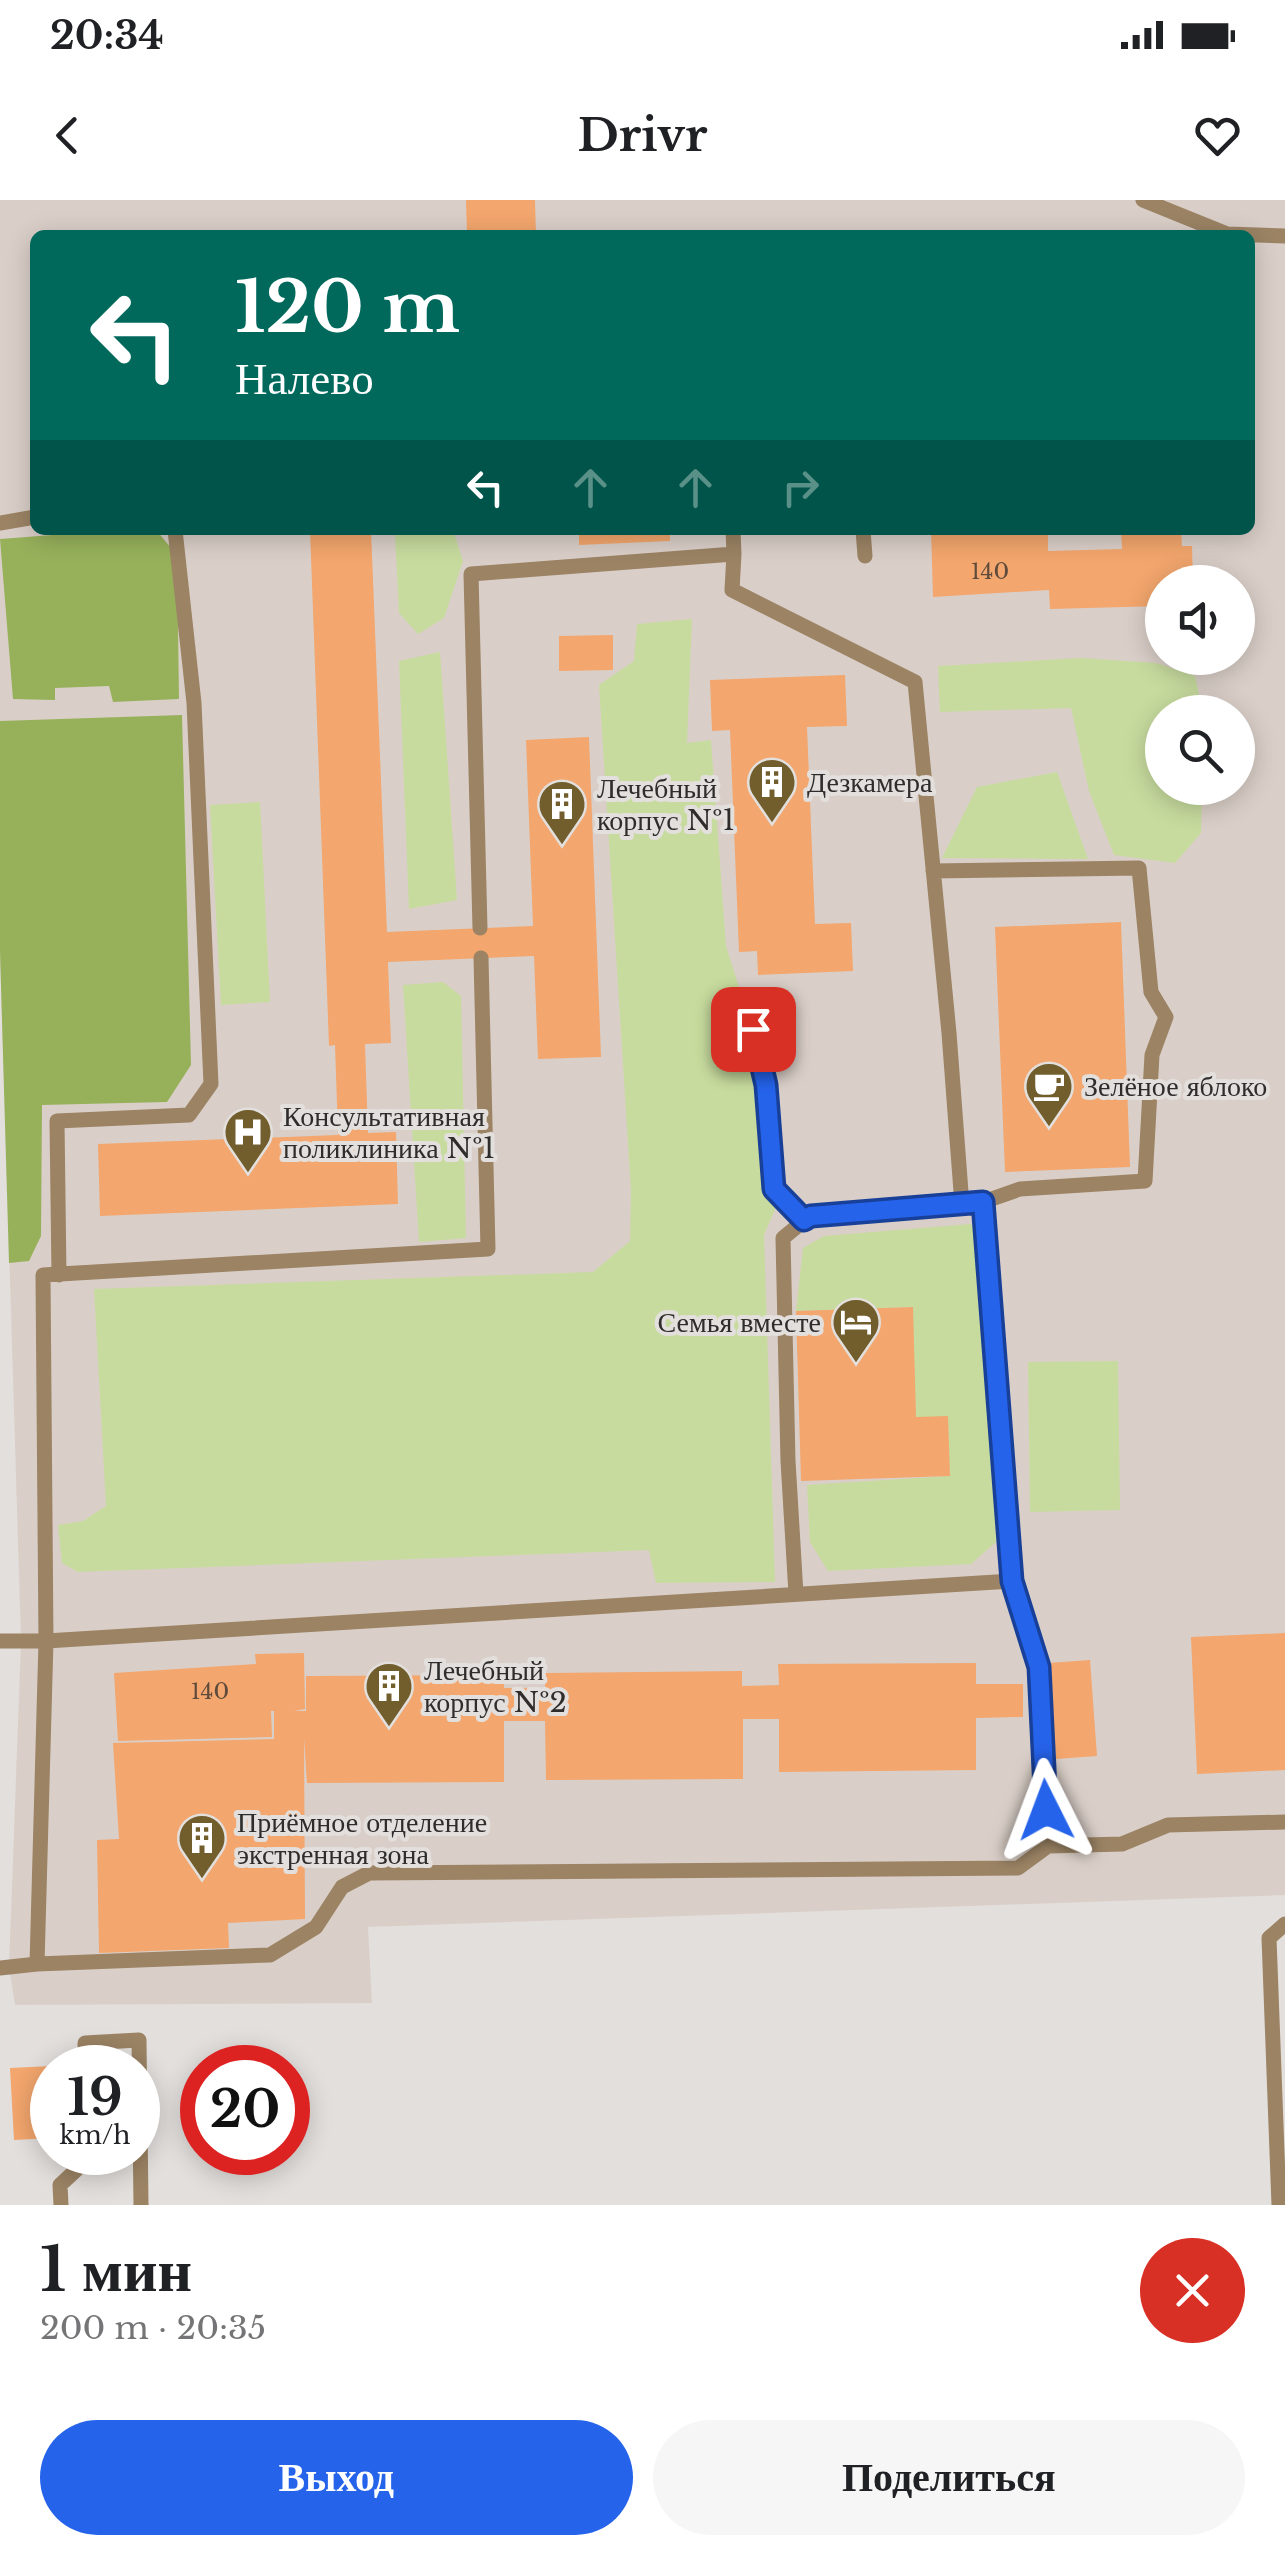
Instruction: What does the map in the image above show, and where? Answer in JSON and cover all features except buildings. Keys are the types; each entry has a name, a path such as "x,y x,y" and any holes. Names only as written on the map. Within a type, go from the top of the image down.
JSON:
{"lane":[{"path":"1143,200 1217,230"},
{"path":"1255,235 1285,236"},
{"path":"0,523 30,518"},
{"path":"58,1275 57,1121 189,1115 211,1084 194,703 176,535"},
{"path":"734,535 732,590 915,682 962,1205"},
{"path":"863,535 865,556"},
{"path":"480,928 471,574 734,554"},
{"path":"796,1594 782,1238 811,1216 962,1205 1020,1190 1145,1181 1152,1055 1166,1017 1151,992 1139,868 933,872"},
{"path":"36,1964 46,1642 43,1275 488,1249 481,958"},
{"path":"747,1001 766,1085 774,1189 804,1220"},
{"path":"983,1202 1012,1581 1039,1667 1048,1846"},
{"path":"0,1641 46,1642 1012,1581"},
{"path":"0,1968 270,1955 316,1927 342,1887 369,1873 1018,1868 1048,1846 1122,1844 1168,1825 1285,1822"},
{"path":"1279,2205 1278,2001 1268,1938 1285,1924"},
{"path":"85,2045 139,2040 139,2045"},
{"path":"61,2205 60,2186 71,2175"},
{"path":"141,2175 141,2205"}],"shaded area":[{"path":"0,200 1285,200 1285,1895 368,1927 372,2003 15,2005 9,1967 21,1641 0,951"}],"green space":[{"path":"160,535 177,555 179,699 113,702 109,686 55,688 55,700 13,699 0,539"},
{"path":"395,535 455,535 463,561 444,618 418,634 399,613"},
{"path":"692,619 687,743 711,740 726,946 774,1100 779,1200 764,1235 775,1582 656,1583 649,1550 78,1572 62,1563 58,1525 83,1521 106,1506 94,1289 593,1272 630,1241 631,1191 599,685 634,661 637,624"},
{"path":"440,652 457,900 409,909 399,661"},
{"path":"1081,658 1145,662 1145,675 1195,676 1199,695 1145,695 1145,805 1202,805 1201,833 1175,863 1114,855 1089,791 1071,708 940,712 938,666"},
{"path":"182,715 191,1065 167,1102 42,1105 41,1236 29,1261 9,1263 0,951 0,721"},
{"path":"1057,772 1088,859 942,858 977,787"},
{"path":"260,802 270,1002 221,1005 210,805"},
{"path":"443,982 461,996 466,1238 419,1242 403,985"},
{"path":"971,1224 991,1258 996,1542 971,1564 828,1571 810,1542 807,1485 949,1476 948,1417 916,1417 912,1307 796,1311 803,1248 824,1236"},
{"path":"1118,1361 1120,1510 1030,1512 1028,1362"}],"place":[{"name":"Дезкамера","path":"772,824"},
{"name":"Лечебный корпус №1","path":"562,846"},
{"name":"Зелёное яблоко","path":"1049,1128"},
{"name":"Консультативная поликлиника №1","path":"248,1174"},
{"name":"Семья вместе","path":"856,1364"},
{"name":"Лечебный корпус №2","path":"389,1728"},
{"name":"Приёмное отделение экстренная зона","path":"202,1880"}],"route":[{"path":"753,1029 766,1085 774,1189 804,1220 811,1216 983,1202 1012,1581 1039,1667 1046,1810"}]}
